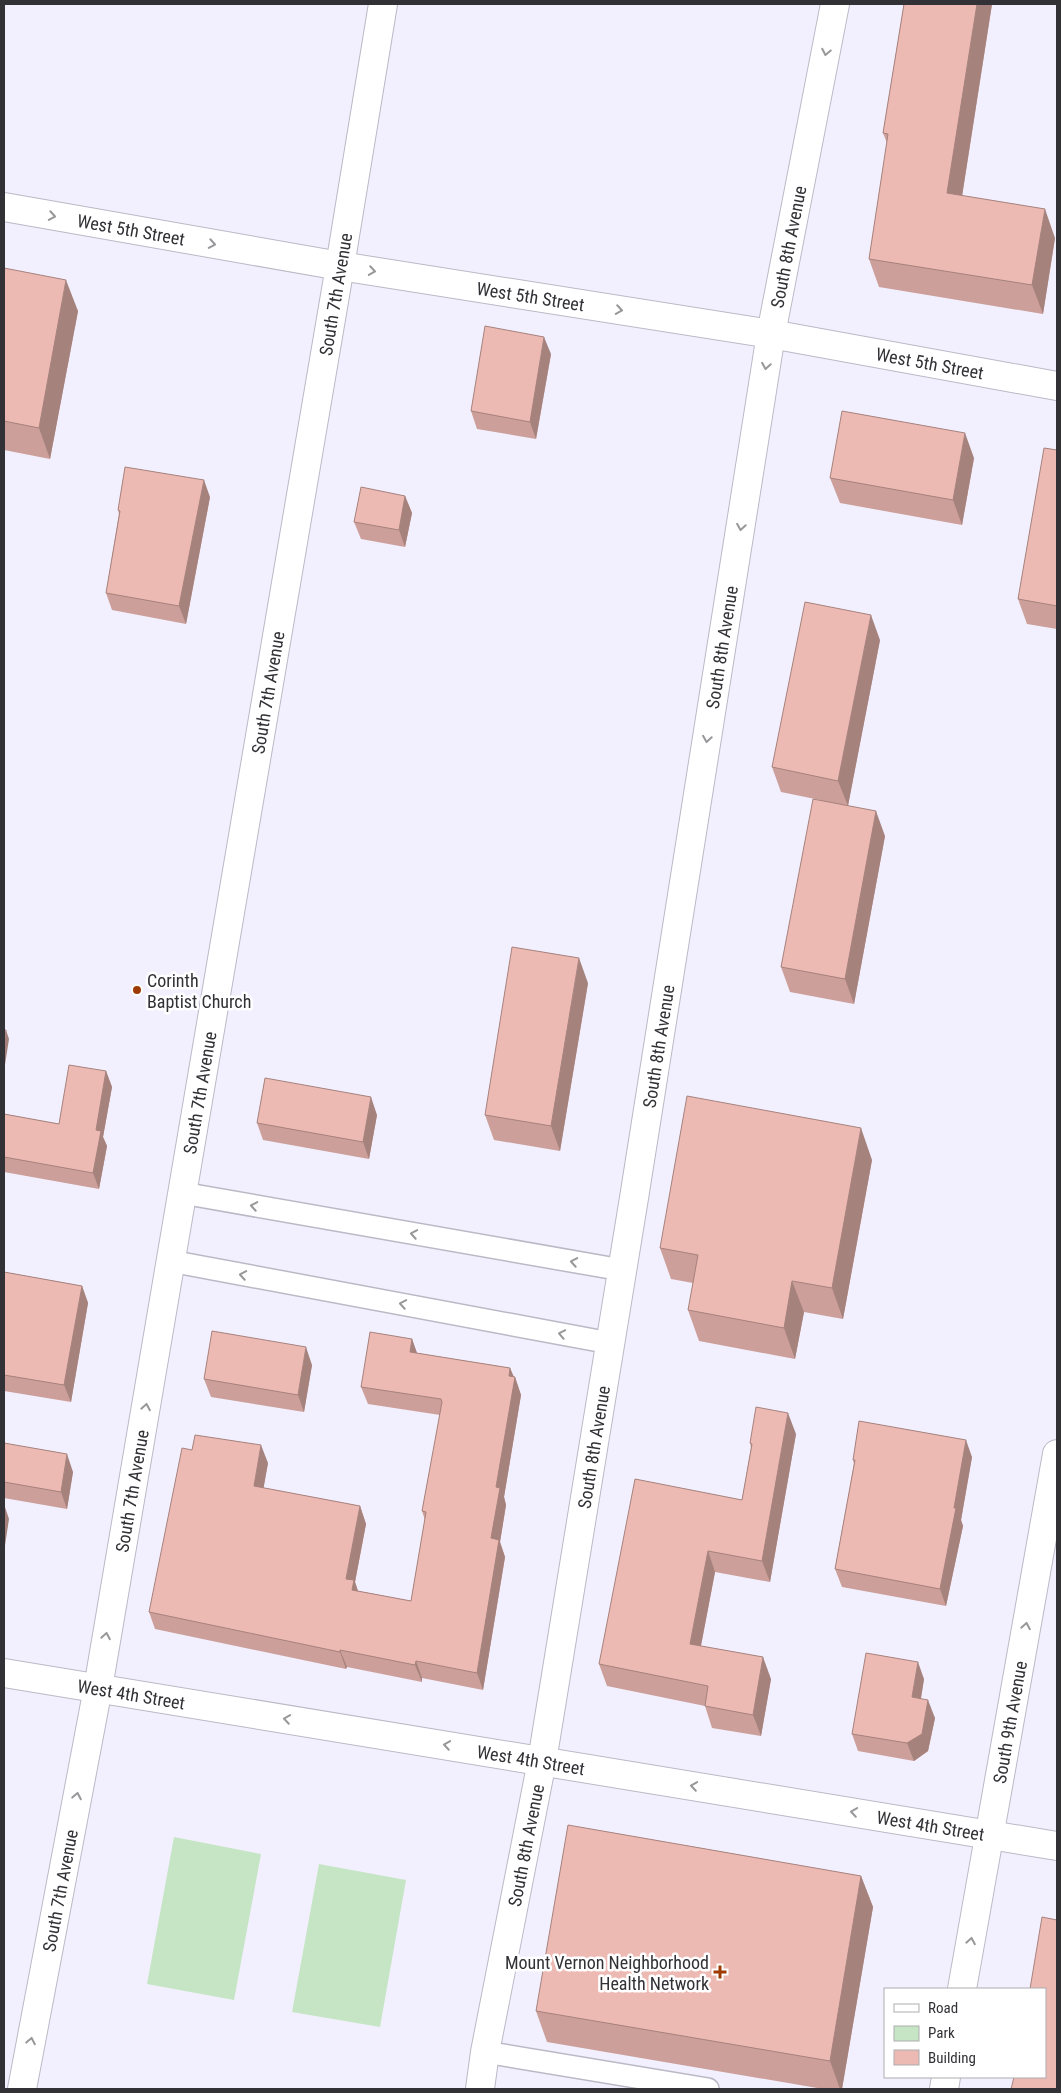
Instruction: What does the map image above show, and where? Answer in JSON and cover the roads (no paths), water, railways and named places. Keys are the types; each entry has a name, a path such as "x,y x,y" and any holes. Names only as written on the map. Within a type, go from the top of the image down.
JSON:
{"street":[{"name":"South 7th Avenue","path":"22,2089 98,1688 383,4"},
{"name":"South 8th Avenue","path":"480,2089 484,2052 542,1761 771,334 835,4"},
{"name":"West 5th Street","path":"4,207 340,266 771,334 1057,386"},
{"name":"South 9th Avenue","path":"962,1988 1057,1454"},
{"name":"West 4th Street","path":"4,1673 1057,1846"}],"lane":[{"path":"182,1193 622,1270"},
{"path":"170,1261 610,1343"},
{"path":"484,2052 602,2081 708,2089"}],"place":[{"name":"Corinth Baptist Church","path":"137,990"},
{"name":"Mount Vernon Neighborhood Health Network","path":"720,1972"}]}
